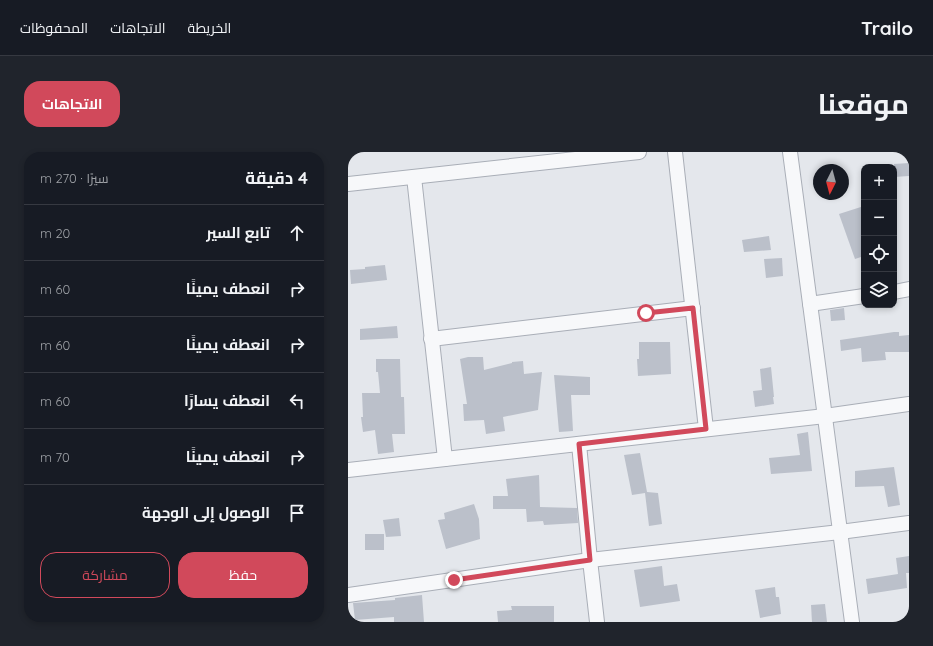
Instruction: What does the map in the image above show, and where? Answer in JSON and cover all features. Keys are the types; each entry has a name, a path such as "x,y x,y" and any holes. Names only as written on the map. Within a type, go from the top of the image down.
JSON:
{"street":[{"path":"348,184 414,177 538,158 639,152"},
{"path":"675,152 706,429"},
{"path":"790,152 852,622"},
{"path":"414,177 445,459"},
{"path":"897,292 909,290"},
{"path":"810,304 861,296"},
{"path":"431,339 693,308"},
{"path":"348,470 825,416 909,404"},
{"path":"579,444 597,622"},
{"path":"348,595 590,560 909,523"}],"building":[{"path":"909,163 909,176 897,177 897,164 894,164"},
{"path":"861,207 861,257 855,259 839,214"},
{"path":"769,236 771,250 744,252 742,240"},
{"path":"782,258 783,276 766,278 764,259"},
{"path":"385,265 387,280 351,284 350,270"},
{"path":"844,308 845,320 831,321 830,310"},
{"path":"397,326 398,338 360,340 360,329"},
{"path":"899,332 899,336 909,335 909,352 885,352 886,360 862,362 861,348 841,351 840,340"},
{"path":"639,342 670,342 671,374 638,376 637,359 639,359"},
{"path":"468,357 483,357 484,370 512,362 523,361 524,374 542,372 538,410 503,417 505,431 486,434 484,420 464,421 463,404 467,404 460,359"},
{"path":"376,359 400,359 401,397 404,397 405,434 392,434 394,452 378,454 375,430 363,432 361,417 363,417 362,393 380,393 378,372 376,372"},
{"path":"771,367 774,404 755,407 753,391 762,390 760,369"},
{"path":"554,375 590,377 590,395 571,395 573,431 559,432"},
{"path":"808,432 812,471 771,474 769,458 800,455 797,434"},
{"path":"640,453 647,492 658,493 662,524 649,526 645,493 632,495 624,455"},
{"path":"894,467 900,505 888,507 884,486 855,487 855,471"},
{"path":"539,475 540,507 577,508 578,523 544,525 543,521 527,522 526,509 493,509 493,496 508,496 506,479"},
{"path":"474,504 479,519 480,539 446,549 438,520 445,519 444,513"},
{"path":"399,518 401,536 386,537 383,520"},
{"path":"365,534 384,534 384,550 365,550"},
{"path":"909,556 909,573 906,573 907,588 868,594 866,579 898,574 896,558"},
{"path":"662,566 664,586 677,584 680,601 640,607 634,570"},
{"path":"775,587 776,597 779,597 781,614 760,618 755,590"},
{"path":"422,595 424,622 394,622 394,617 355,620 353,603 395,600 395,598"},
{"path":"825,604 827,622 812,622 811,605"},
{"path":"511,606 554,606 554,622 498,622 497,611 512,610"}],"route":[{"path":"454,580 590,560 579,444 706,429 693,308 646,313"}]}
